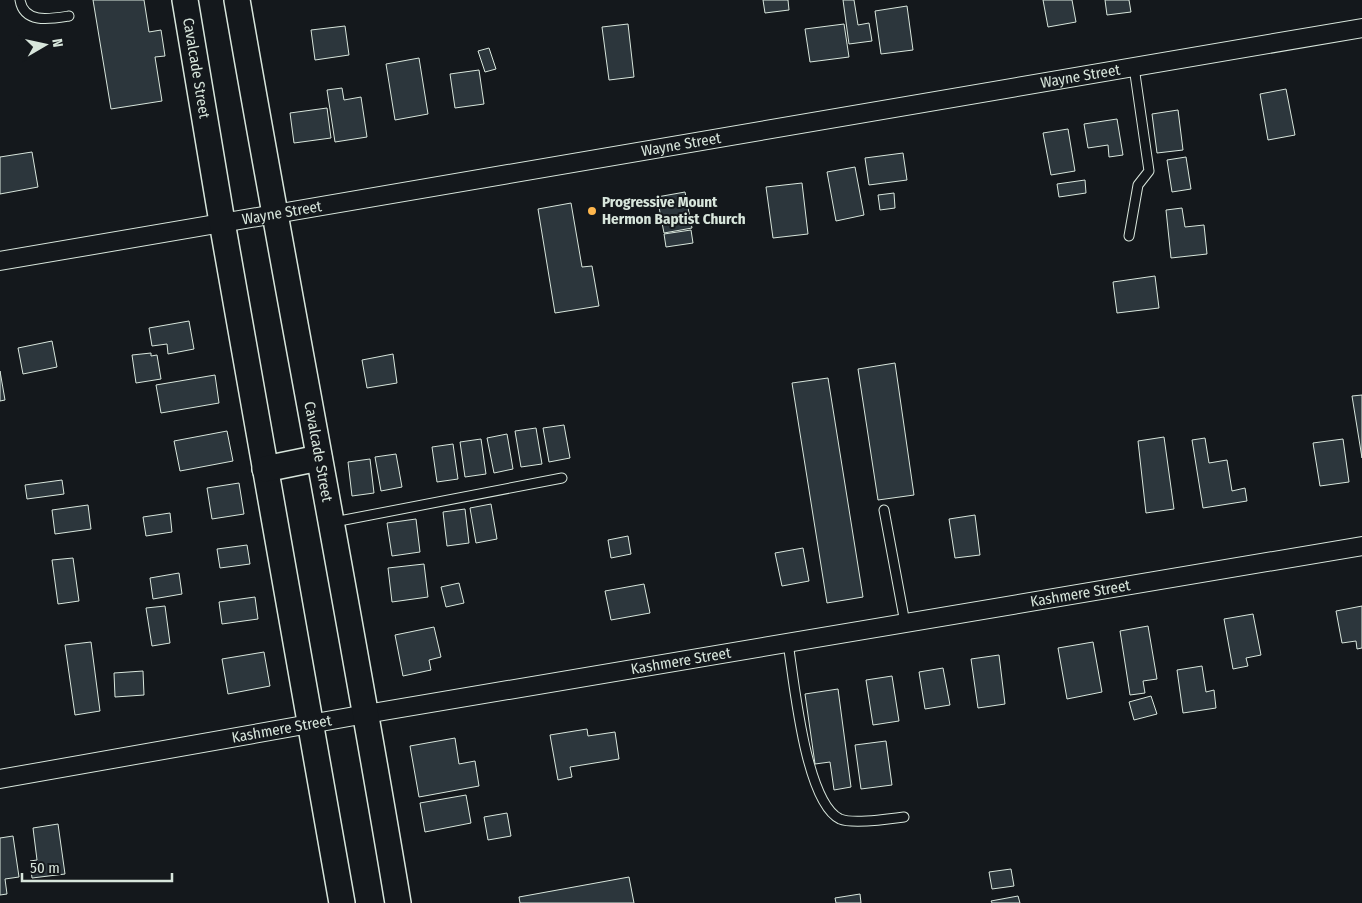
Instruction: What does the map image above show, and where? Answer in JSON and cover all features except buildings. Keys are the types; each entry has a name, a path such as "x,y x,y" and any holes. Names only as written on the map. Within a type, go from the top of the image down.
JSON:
{"main road":[{"name":"Cavalcade Street","path":"185,0 222,222 342,903"},
{"name":"Cavalcade Street","path":"237,0 366,714 398,903"},
{"path":"266,469 319,458"}],"street":[{"name":"Wayne Street","path":"0,261 1362,28"},
{"name":"Kashmere Street","path":"0,779 366,714 1362,546"}],"lane":[{"path":"20,0 26,13 34,18 50,20 68,16"},
{"path":"1129,236 1138,185 1149,172 1134,67"},
{"path":"331,522 562,478"},
{"path":"884,510 905,623"},
{"path":"788,643 810,767 823,801 830,812 840,819 883,820 904,817"}],"place":[{"name":"Progressive Mount Hermon Baptist Church","path":"592,211"}]}
